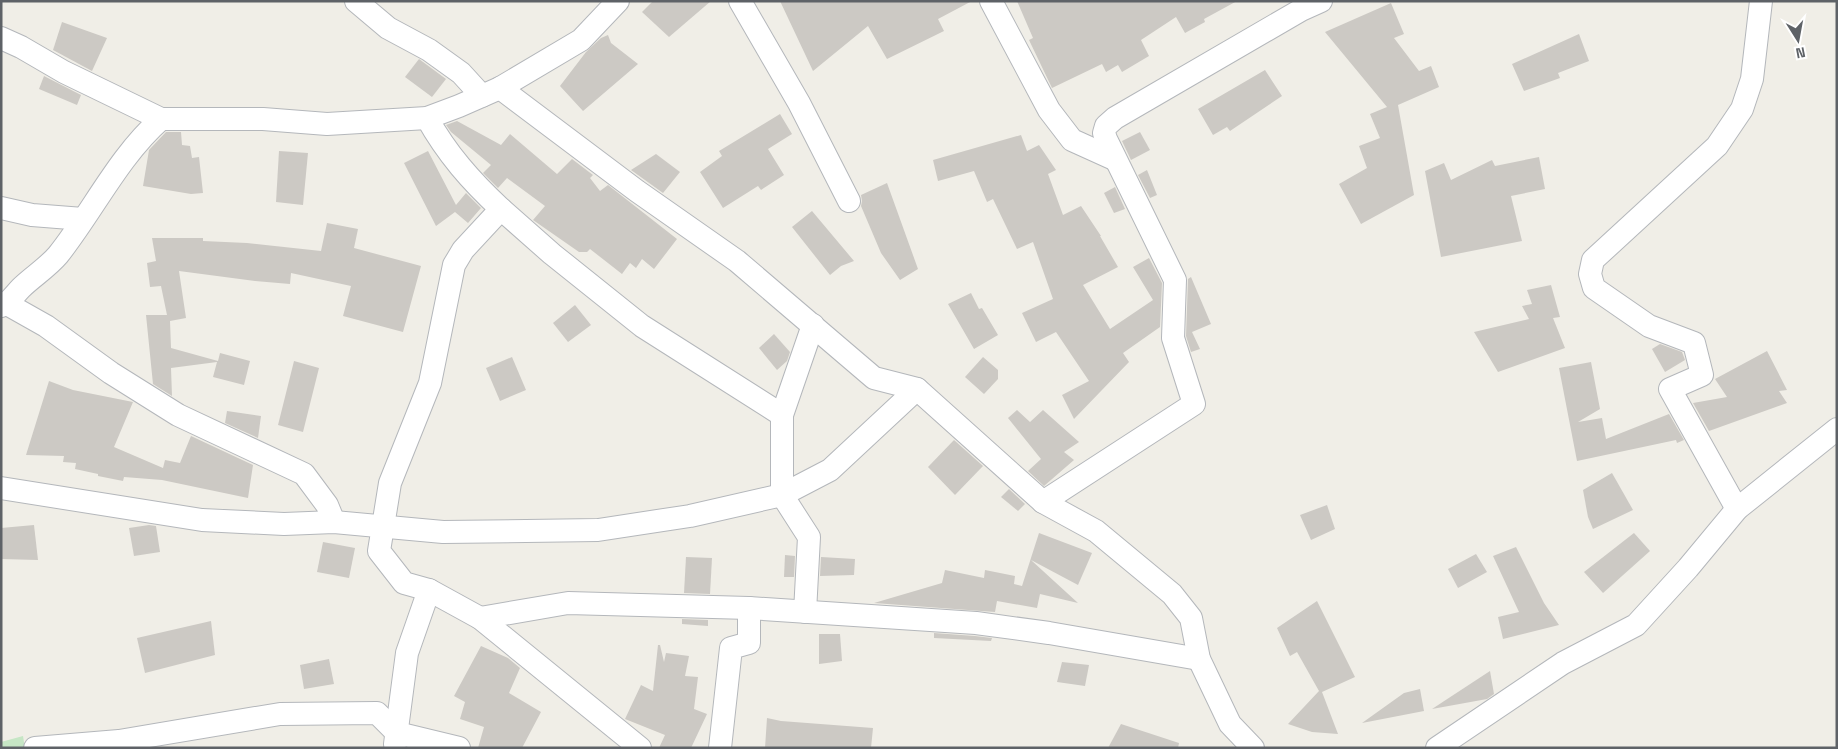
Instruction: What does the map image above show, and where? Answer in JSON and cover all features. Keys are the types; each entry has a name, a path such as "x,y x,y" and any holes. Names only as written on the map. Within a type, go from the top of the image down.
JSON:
{"street":[{"path":"356,1 388,28 429,50 462,72 737,261 874,378 917,389 1043,502 1096,531 1172,594 1191,618 1199,659 1230,724 1253,748"},
{"path":"1,38 22,47 64,72 161,119 263,119 327,124 427,118 491,92 581,40 618,1"},
{"path":"740,1 799,103 849,201"},
{"path":"991,1 1049,110 1072,140 1114,159"},
{"path":"1043,502 1194,404 1173,338 1175,280 1114,159 1104,133 1106,126 1115,118 1301,10 1321,1"},
{"path":"1737,509 1670,388 1702,375 1694,342 1649,326 1594,288 1590,274 1593,260 1717,146 1742,109 1752,79 1761,1"},
{"path":"427,118 441,143 476,185 552,254 642,326 782,415"},
{"path":"161,119 142,138 57,256 4,305 46,326 111,373 178,415 304,474 327,505 334,522"},
{"path":"1,208 32,215 83,219"},
{"path":"501,209 463,250 454,265 430,383 390,483 379,551 404,583 429,590 480,618 640,748"},
{"path":"805,612 809,537 782,495 782,415 812,325"},
{"path":"1,488 202,520 284,524 334,522 443,532 598,530 690,516 782,495 830,470 917,389"},
{"path":"1437,748 1563,663 1636,626 1737,509 1837,429"},
{"path":"396,740 407,653 429,590"},
{"path":"480,618 568,603 749,608 976,623 1049,633 1199,659"},
{"path":"720,748 731,648 749,643 749,608"},
{"path":"35,748 119,741 280,714 377,713 396,740 459,748"}],"green space":[{"path":"23,736 25,748 1,748 1,742"}],"building":[{"path":"653,1 711,1 669,37 642,12"},
{"path":"780,1 972,1 938,19 944,31 887,59 868,26 813,71"},
{"path":"1017,1 1237,1 1204,19 1205,22 1185,33 1176,17 1141,40 1149,56 1122,72 1118,65 1106,72 1102,64 1052,88 1029,40 1033,38"},
{"path":"1391,3 1404,34 1394,38 1419,71 1431,66 1439,87 1398,105 1414,195 1361,224 1339,184 1367,168 1359,146 1380,138 1370,114 1387,107 1325,32"},
{"path":"62,22 107,38 92,71 53,50"},
{"path":"1579,34 1589,61 1558,73 1560,78 1524,91 1512,64"},
{"path":"608,35 611,43 638,64 583,111 560,86 586,52 601,38"},
{"path":"419,59 446,79 432,97 405,77"},
{"path":"1265,70 1282,96 1230,131 1227,127 1213,135 1198,109"},
{"path":"44,76 81,95 77,105 39,89"},
{"path":"780,114 792,134 768,149 784,175 761,190 758,186 723,208 700,172 722,156 719,151"},
{"path":"457,121 501,145 510,134 557,174 572,159 593,175 590,178 600,191 608,185 677,239 654,269 642,259 636,268 630,263 622,274 590,249 587,252 579,252 533,220 545,206 507,178 498,188 483,173 491,165 451,132 446,125"},
{"path":"166,132 181,132 182,145 190,146 192,158 199,157 203,193 191,194 143,186 149,150"},
{"path":"1140,132 1150,150 1131,160 1122,141"},
{"path":"1021,135 1027,151 1039,145 1056,170 1048,174 1063,215 1081,206 1101,236 1118,267 1083,285 1110,329 1153,300 1133,267 1149,258 1162,283 1160,327 1123,353 1129,362 1074,419 1062,395 1089,381 1056,332 1036,342 1022,313 1053,299 1033,242 1017,249 993,199 987,202 974,171 938,181 933,160"},
{"path":"279,151 308,153 303,205 276,202"},
{"path":"428,151 456,205 466,193 481,208 468,223 455,212 436,226 404,163"},
{"path":"656,154 680,172 663,193 631,170"},
{"path":"1539,157 1545,189 1511,196 1522,241 1441,257 1425,171 1444,163 1451,180 1492,160 1495,166"},
{"path":"1147,170 1157,195 1150,198 1138,175"},
{"path":"887,183 918,269 900,280 881,253 861,206 861,195"},
{"path":"1115,187 1125,209 1114,213 1104,193"},
{"path":"812,211 854,261 841,266 830,275 792,227"},
{"path":"327,223 358,229 354,248 421,266 403,332 343,316 351,286 291,273 290,284 179,271 186,318 170,321 171,348 218,361 220,353 250,361 244,385 213,377 217,362 171,368 172,396 153,384 146,315 167,315 161,286 150,287 147,263 156,261 152,238 203,238 203,241 247,243 321,251"},
{"path":"1191,277 1211,324 1192,332 1200,349 1191,352 1186,336 1188,279"},
{"path":"1551,285 1560,317 1553,318 1565,348 1498,372 1474,332 1529,319 1522,306 1532,304 1527,290"},
{"path":"971,293 979,309 982,308 998,335 974,349 948,304"},
{"path":"575,305 591,325 568,342 553,323"},
{"path":"774,334 790,352 787,361 777,370 759,348"},
{"path":"1660,344 1682,352 1685,360 1665,372 1652,349"},
{"path":"1767,351 1787,390 1779,391 1787,403 1709,431 1693,403 1727,397 1715,379"},
{"path":"512,357 526,390 500,401 486,368"},
{"path":"983,357 998,370 998,379 984,394 965,377"},
{"path":"294,361 319,368 303,432 278,425"},
{"path":"1591,362 1600,409 1578,422 1602,418 1606,439 1669,414 1684,440 1677,443 1676,440 1577,461 1559,368"},
{"path":"49,381 73,390 133,402 114,447 163,468 165,460 180,463 191,436 253,465 248,498 162,480 124,477 123,481 75,469 76,463 63,462 64,456 26,455"},
{"path":"1017,410 1030,422 1043,410 1079,442 1064,452 1074,460 1044,486 1028,471 1041,459 1008,418"},
{"path":"227,411 261,416 258,438 225,423"},
{"path":"954,440 983,466 955,495 928,467"},
{"path":"1612,473 1633,510 1593,529 1588,517 1583,490"},
{"path":"1009,489 1025,504 1018,511 1001,497"},
{"path":"1327,505 1335,529 1311,540 1300,515"},
{"path":"34,525 38,560 1,559 1,528"},
{"path":"149,525 156,526 160,552 134,556 129,528"},
{"path":"1039,533 1092,553 1078,585 1031,560 1078,603 1040,594 1037,608 997,601 995,612 874,603 942,583 945,570 984,578 985,570 1015,576 1014,584 1022,586"},
{"path":"1634,533 1650,551 1603,593 1584,572"},
{"path":"323,542 355,548 349,578 317,572"},
{"path":"1516,547 1544,603 1559,625 1503,639 1498,617 1519,612 1493,556"},
{"path":"1476,554 1487,572 1458,588 1448,569"},
{"path":"785,555 795,556 794,577 784,577"},
{"path":"686,557 712,558 710,594 684,593"},
{"path":"821,557 855,559 854,575 820,576"},
{"path":"1317,601 1355,677 1322,692 1338,734 1312,732 1288,724 1319,691 1297,652 1290,656 1277,628"},
{"path":"682,619 708,620 708,626 682,624"},
{"path":"211,621 215,655 145,673 137,638"},
{"path":"934,633 992,638 991,641 934,638"},
{"path":"819,634 840,634 842,661 819,664"},
{"path":"658,645 660,645 664,662 666,653 689,656 685,676 698,677 694,709 707,714 691,748 659,748 665,735 625,719 641,685 653,691"},
{"path":"481,646 508,658 520,668 509,693 541,712 522,748 478,748 484,727 460,719 465,702 454,696"},
{"path":"329,659 334,684 304,689 300,665"},
{"path":"1062,662 1089,665 1085,686 1057,682"},
{"path":"1490,671 1494,694 1487,699 1432,709"},
{"path":"1420,689 1424,711 1362,723 1404,693"},
{"path":"767,718 781,721 873,728 871,748 765,748"},
{"path":"1121,724 1179,743 1178,748 1108,748"}]}
